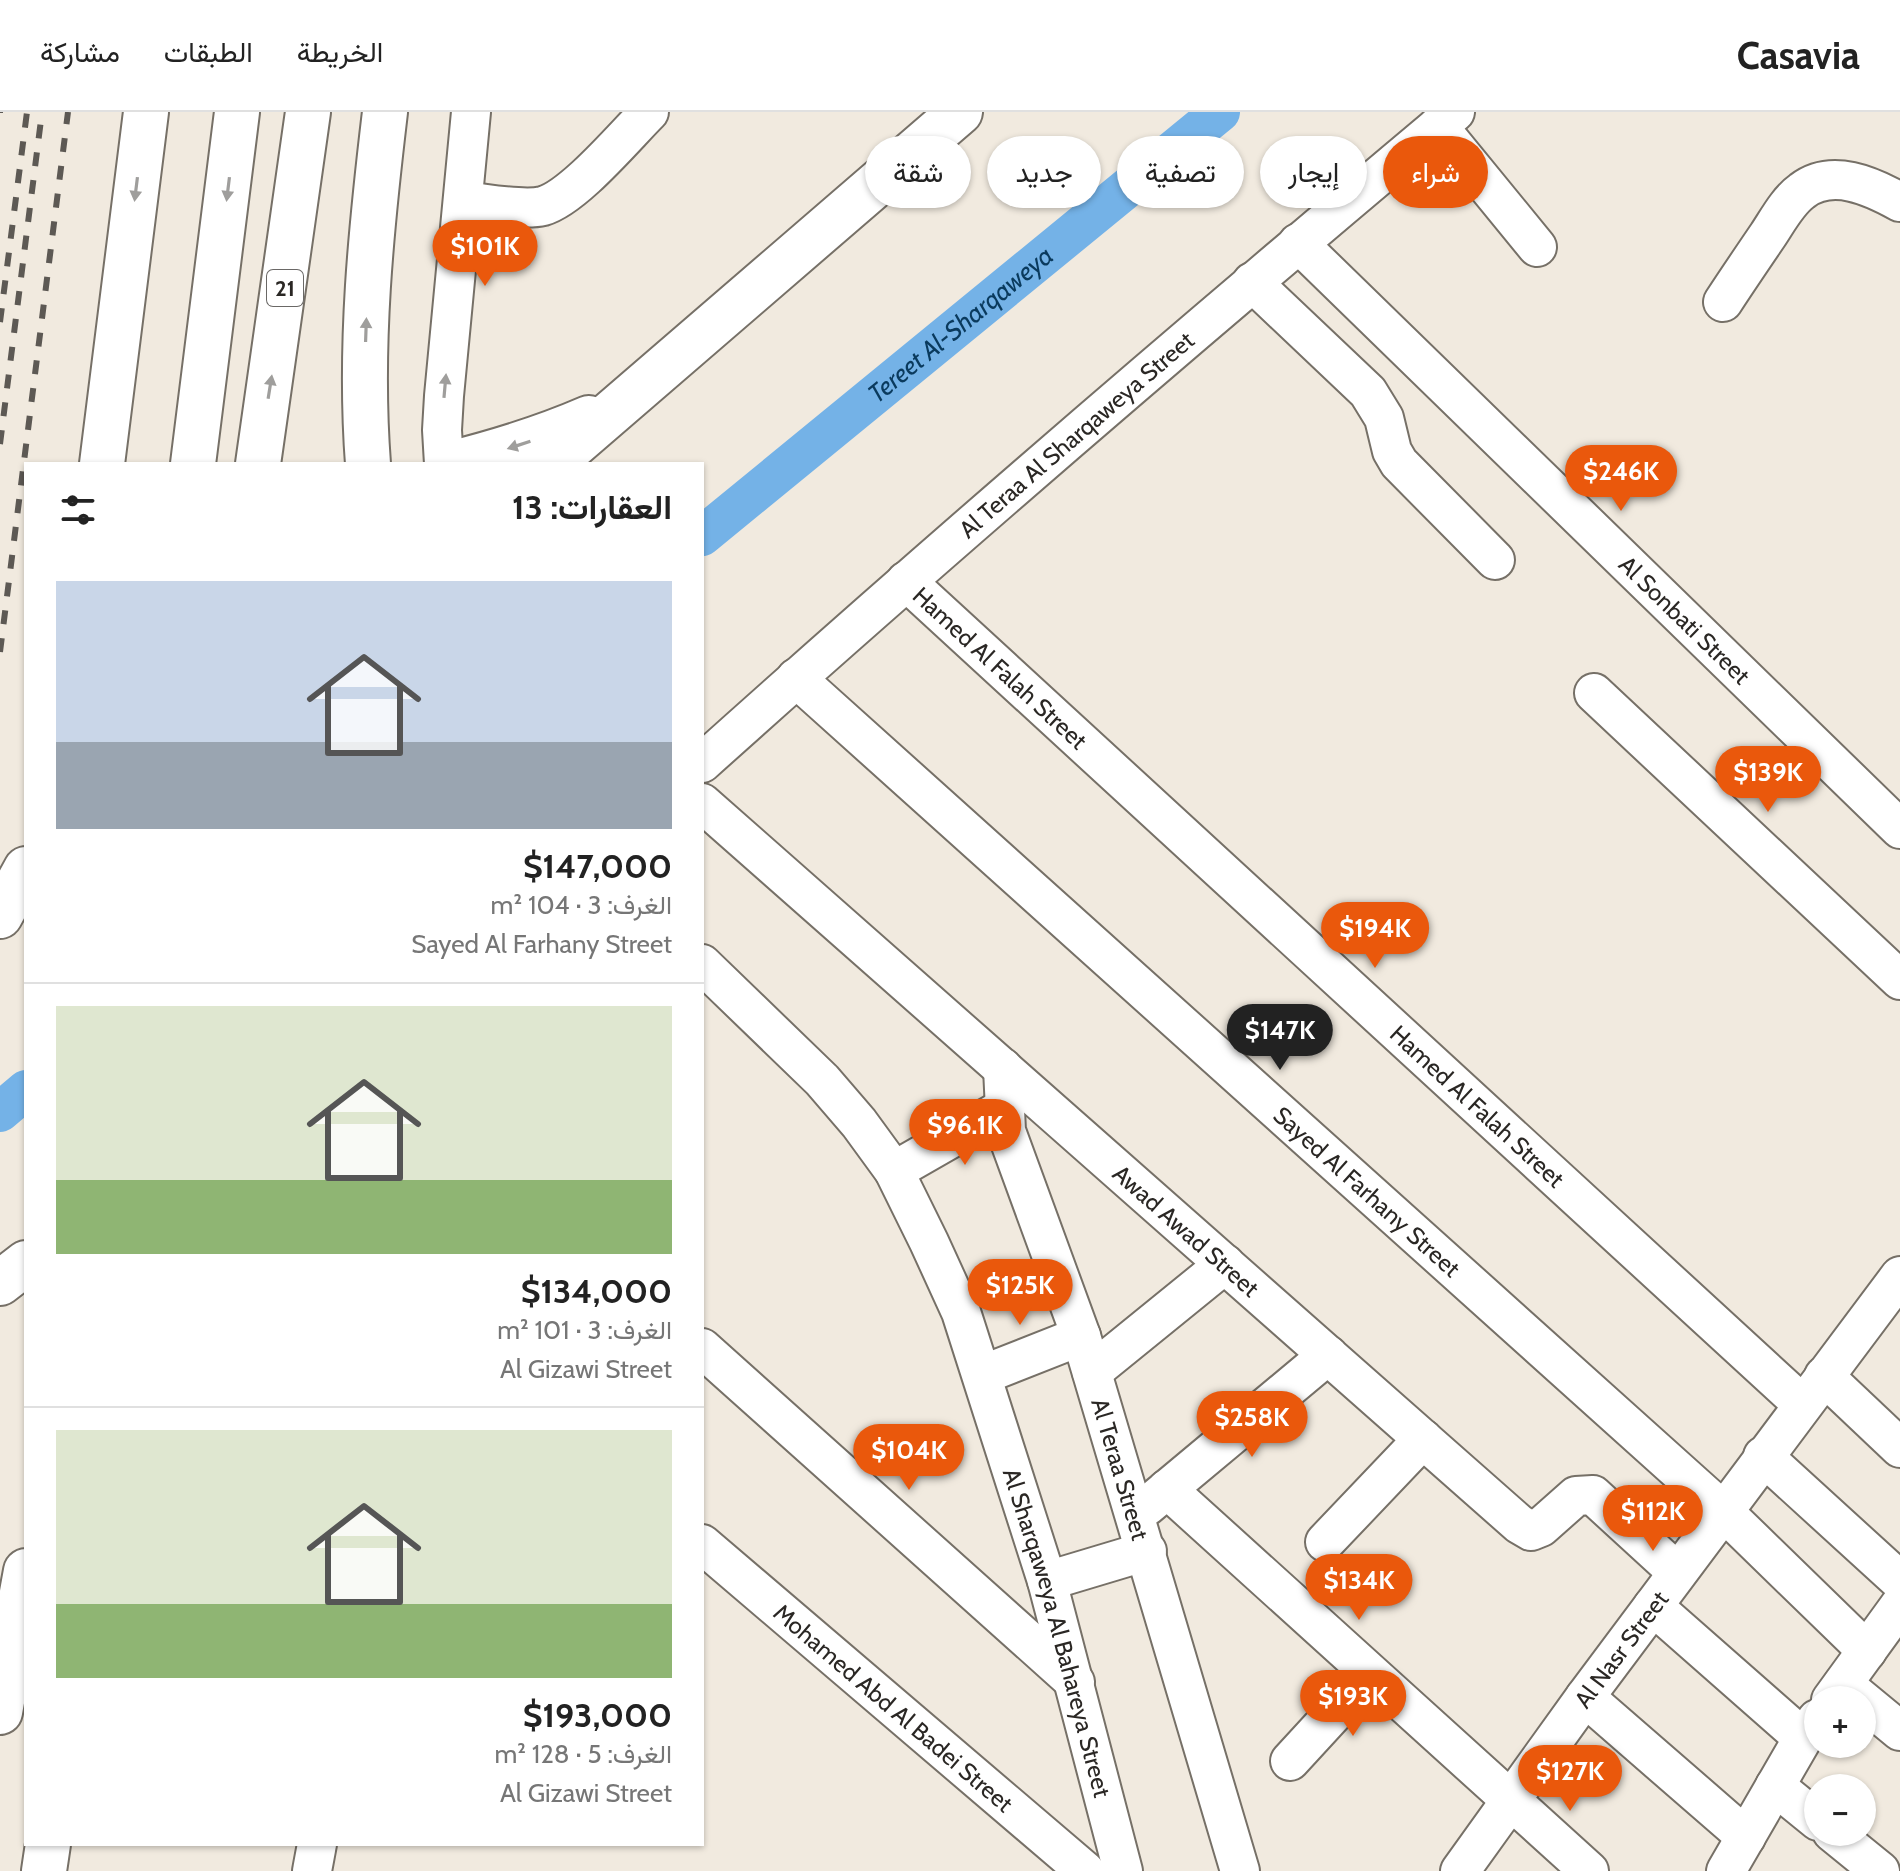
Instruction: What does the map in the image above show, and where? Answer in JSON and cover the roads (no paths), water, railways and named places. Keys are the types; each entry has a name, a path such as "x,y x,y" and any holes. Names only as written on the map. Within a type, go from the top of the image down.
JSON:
{"main road":[{"path":"102,462 146,112"},
{"path":"193,462 237,112"},
{"name":"21","path":"258,462 308,112"},
{"path":"368,462 367,299 371,229 385,112"},
{"path":"554,462 960,112"},
{"path":"455,462 496,453 547,436 617,406"},
{"path":"0,916 24,873"},
{"path":"0,1283 24,1265"},
{"path":"0,1712 24,1582"},
{"path":"44,1871 48,1846"}],"street":[{"path":"446,462 442,430 444,396 471,112"},
{"path":"463,201 534,207 555,201 649,112"},
{"path":"1447,119 1537,247"},
{"name":"Al Teraa Al Sharqaweya Street","path":"704,761 906,581 1252,282 1447,119"},
{"path":"1723,302 1801,191 1820,181 1841,180 1862,184 1900,202"},
{"name":"Al Sonbati Street","path":"1298,243 1900,829"},
{"path":"1252,282 1368,392 1378,405 1392,451 1399,463 1495,560"},
{"name":"Hamed Al Falah Street","path":"906,581 1813,1390 1900,1448"},
{"name":"Sayed Al Farhany Street","path":"796,678 1723,1511 1867,1651"},
{"path":"1594,693 1900,980"},
{"name":"Awad Awad Street","path":"704,805 1519,1524 1531,1531 1541,1527 1576,1496 1593,1495 1677,1572"},
{"name":"Al Sharqaweya Al Bahareya Street","path":"704,966 822,1080 859,1123 894,1171 961,1312 1047,1581 1123,1871"},
{"name":"Al Teraa Street","path":"1003,1068 1006,1131 1081,1336 1240,1871"},
{"path":"894,1171 1004,1108"},
{"path":"1092,1372 1225,1264"},
{"name":"Al Nasr Street","path":"1460,1871 1677,1572 1900,1276"},
{"path":"982,1375 1081,1336"},
{"path":"704,1350 1075,1682"},
{"path":"1135,1515 1328,1355"},
{"path":"1325,1542 1423,1439"},
{"path":"1763,1456 1900,1581"},
{"path":"1167,1489 1589,1871"},
{"name":"Mohamed Abd Al Badei Street","path":"704,1546 1085,1871"},
{"path":"1047,1581 1147,1551"},
{"path":"1841,1686 1900,1605"},
{"path":"1653,1606 1804,1723"},
{"path":"1290,1761 1370,1674"},
{"path":"1585,1697 1746,1837"},
{"path":"1876,1716 1900,1731"},
{"path":"1726,1871 1804,1739"},
{"path":"1775,1786 1804,1810"},
{"path":"312,1871 317,1846"},
{"path":"1849,1846 1880,1871"}],"waterway":[{"name":"Tereet Al-Sharqaweya","path":"704,534 1220,112"},
{"name":"Tereet Al-Sharqaweya","path":"0,1112 24,1092"}],"railway":[{"path":"0,322 27,112"},
{"path":"0,444 42,112"},
{"path":"0,652 68,112"}]}
